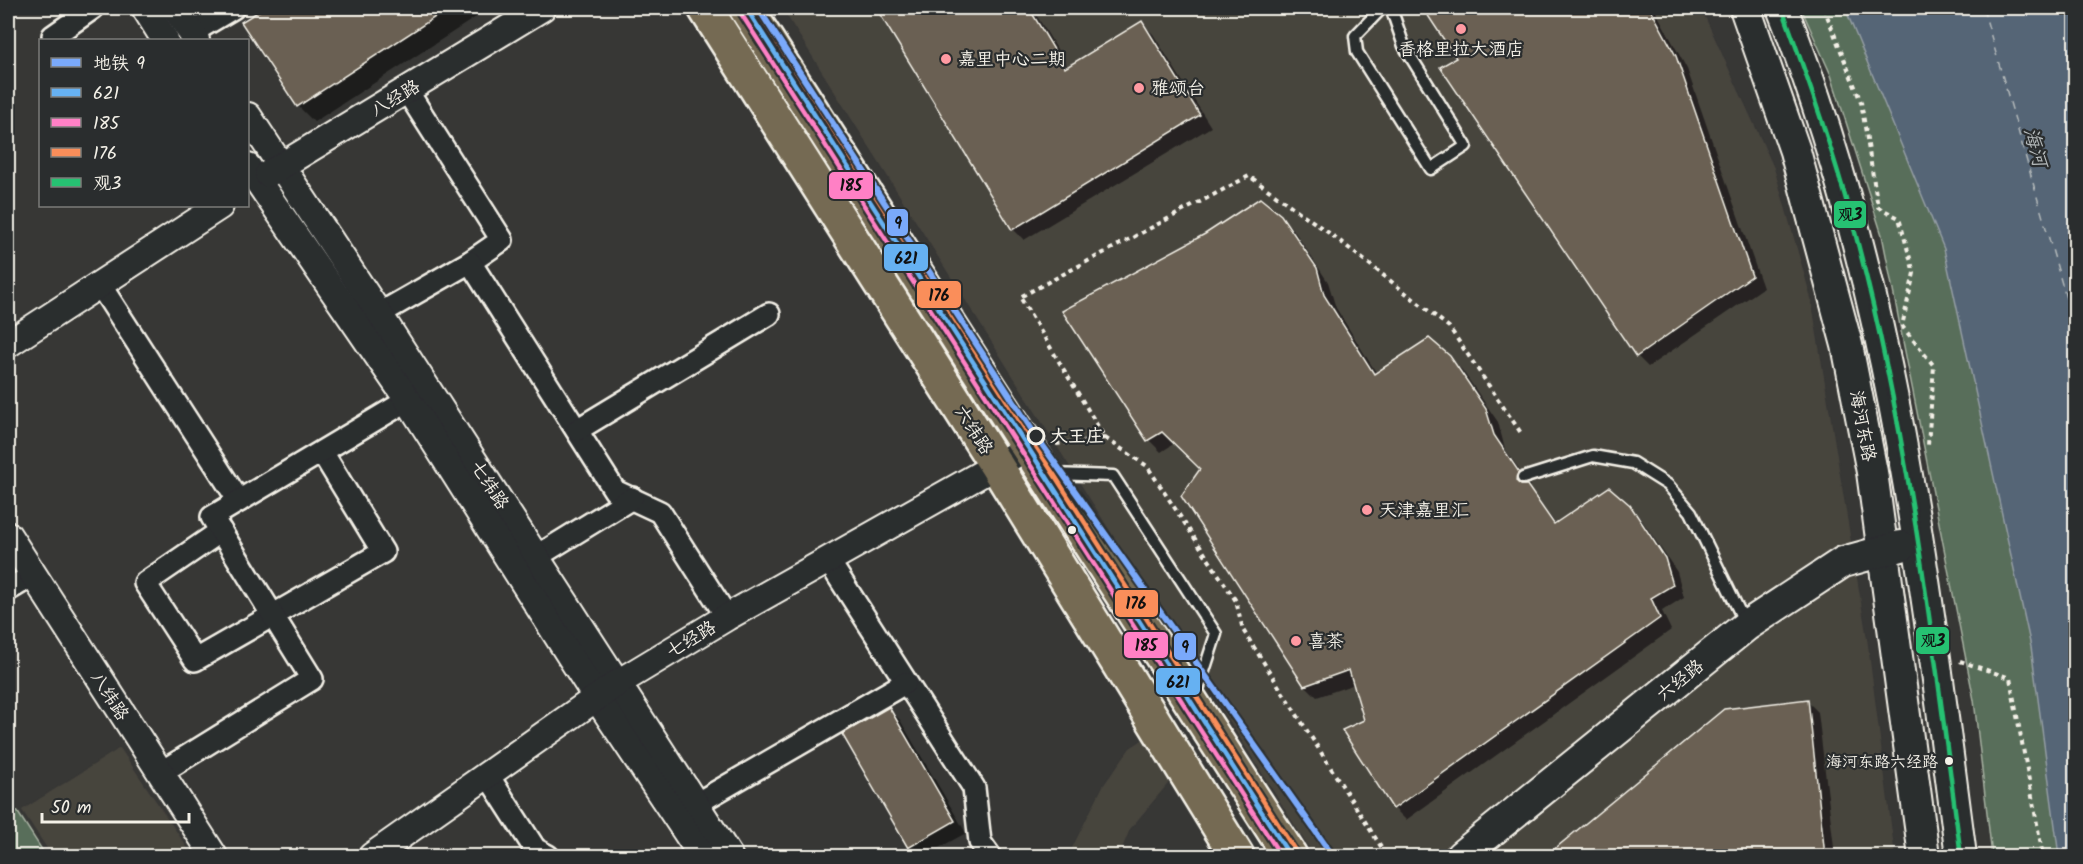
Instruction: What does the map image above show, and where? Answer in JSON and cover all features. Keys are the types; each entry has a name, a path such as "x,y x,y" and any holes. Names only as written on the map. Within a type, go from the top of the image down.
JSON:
{"main road":[{"name":"六纬路","path":"705,8 996,465 1237,856"},
{"name":"六纬路","path":"746,8 1290,856"},
{"name":"海河东路","path":"1745,8 1795,151 1847,345 1872,472 1924,856"},
{"name":"海河东路","path":"1782,8 1835,160 1875,309 1907,464 1920,543 1961,856"},
{"name":"六经路","path":"1461,856 1746,626 1843,562 1882,550 1920,543"}],"street":[{"path":"55,39 53,36 93,8"},
{"path":"145,8 164,39"},
{"path":"175,8 193,37 233,8"},
{"name":"八经路","path":"251,178 282,167 542,8"},
{"path":"379,314 470,262 502,240 407,91"},
{"name":"七纬路","path":"249,118 536,557 694,854"},
{"name":"七纬路","path":"251,178 408,400 606,690 729,856"},
{"path":"8,344 218,207"},
{"path":"470,262 615,490 660,512 727,617"},
{"path":"100,285 239,501"},
{"path":"577,430 769,314"},
{"path":"160,773 312,679 212,517 408,400"},
{"path":"221,531 145,583 195,660 383,552 322,452"},
{"name":"七经路","path":"372,856 606,690 727,617 996,465 1035,461"},
{"path":"536,557 632,498"},
{"name":"八纬路","path":"8,536 213,856"},
{"path":"828,560 974,788 980,842 990,856"},
{"path":"8,591 33,575"},
{"path":"694,806 905,683"},
{"path":"487,774 535,849 548,856"}],"lane":[{"path":"1382,8 1355,36 1357,52 1431,169 1466,146 1404,46 1391,8"},
{"path":"1523,478 1593,456 1633,463 1668,485 1691,512 1746,626"},
{"path":"1035,461 1113,476 1216,634 1194,705"}],"path":[{"path":"1824,8 1861,102 1878,207 1899,218 1914,273 1902,326 1934,366 1928,447"},
{"path":"1387,856 1243,630 1236,601 1147,466 1105,438 1020,297 1249,176 1336,238 1449,327 1521,433"},
{"path":"1035,461 1105,438"},
{"path":"1952,658 2010,678 2043,856"}],"shaded area":[{"path":"782,8 1701,8 1774,168 1811,298 1868,645 1895,856 1314,856"},
{"path":"1147,737 1171,780 1130,829 1119,856 1068,856 1103,786 1130,748"},
{"path":"120,748 193,856 52,856 22,810"}],"green space":[{"path":"1801,8 2075,8 2075,856 1992,856 1974,700 1882,235 1831,75"},
{"path":"17,811 46,856 8,856 8,817"}],"water":[{"name":"海河","path":"1845,8 2075,8 2075,856 2059,856 2031,647 1944,249"}],"building":[{"path":"264,8 449,8 297,107 241,22"},
{"path":"876,8 1029,8 1065,68 1142,21 1200,115 1012,230"},
{"path":"1423,8 1650,8 1676,56 1752,276 1636,357 1440,67 1456,58"},
{"name":"天津嘉里汇","path":"1260,198 1281,215 1317,268 1324,295 1374,374 1429,338 1450,356 1486,409 1494,435 1519,472 1516,481 1521,485 1527,485 1554,524 1609,487 1630,505 1665,558 1673,585 1651,598 1660,618 1393,809 1342,730 1364,720 1349,670 1304,686 1181,496 1200,469 1162,432 1147,441 1062,311 1205,234"},
{"path":"1808,699 1825,856 1546,856 1724,709"},
{"path":"889,707 955,821 908,848 842,734"}],"ferry route":[{"path":"1983,8 2076,333"}],"metro line":[{"name":"9","path":"758,8 1036,436 1333,856"}],"transit line":[{"name":"621","path":"746,8 1290,856"},
{"name":"176","path":"755,8 1296,852"},
{"name":"观3","path":"1782,8 1843,188 1888,373 1917,533 1961,856"},
{"name":"185","path":"740,12 1281,856"}],"place":[{"name":"香格里拉大酒店","path":"1461,29"},
{"name":"嘉里中心二期","path":"946,59"},
{"name":"雅颂台","path":"1139,88"},
{"name":"大王庄","path":"1036,436"},
{"name":"天津嘉里汇","path":"1367,510"},
{"name":"喜茶","path":"1296,641"},
{"name":"海河东路六经路","path":"1949,761"}]}
